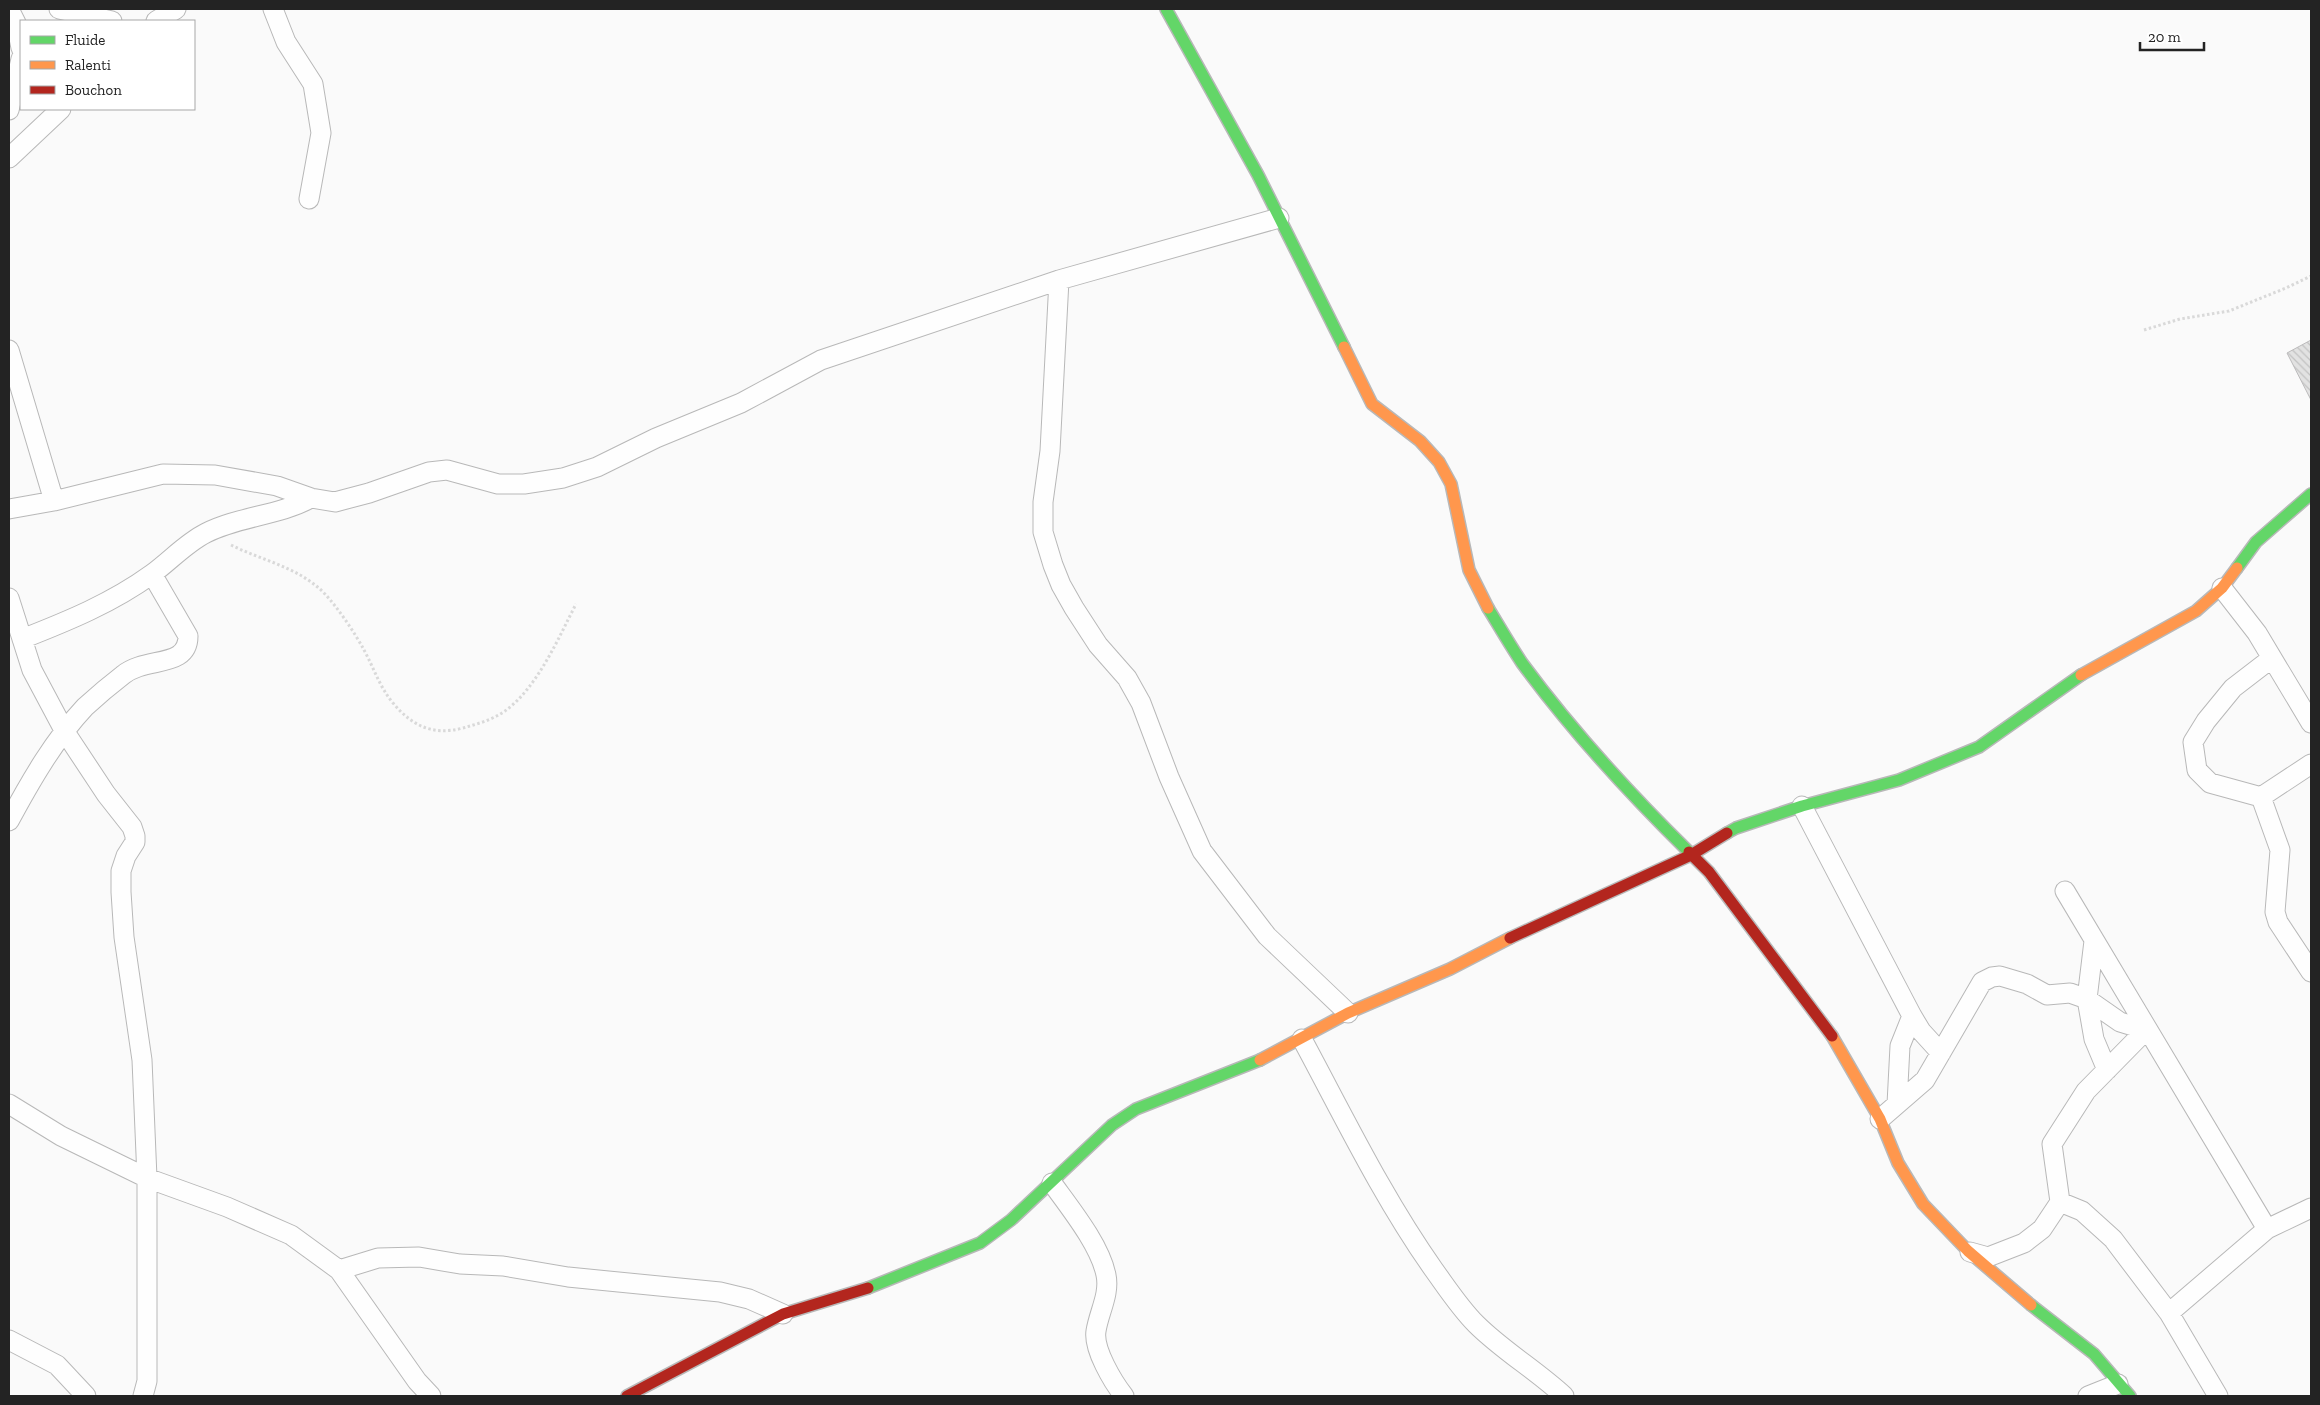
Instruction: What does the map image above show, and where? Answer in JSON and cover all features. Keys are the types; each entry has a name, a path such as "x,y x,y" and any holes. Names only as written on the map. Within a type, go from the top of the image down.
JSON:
{"street":[{"path":"9,9 16,23 20,43"},
{"path":"59,9 108,20"},
{"path":"158,20 176,9"},
{"path":"273,9 286,42 314,84 321,133 310,199"},
{"path":"1166,9 1279,218 1372,404 1420,442 1443,470 1451,484 1470,570 1481,597 1512,646 1583,741 1646,810 1709,872 1831,1034 1880,1119 1898,1163 1923,1204 1968,1251 2037,1310 2094,1354 2124,1390"},
{"path":"9,110 11,94 20,62"},
{"path":"9,158 60,110"},
{"path":"9,509 54,501 164,474 215,475 277,486 311,498 335,502 369,493 430,472 447,470 498,484 524,484 563,478 597,466 656,438 741,403 821,360 1059,280 1279,218"},
{"path":"1059,280 1050,451 1043,502 1043,532 1053,565 1074,608 1098,645 1127,678 1141,703 1169,776 1202,851 1268,936 1348,1013"},
{"path":"9,350 54,501"},
{"path":"627,1396 783,1314 882,1284 980,1243 1011,1220 1112,1125 1136,1109 1244,1068 1348,1013 1450,969 1543,922 1691,855 1736,828 1802,806 1899,780 1979,747 2081,675 2196,611 2222,588 2256,542 2311,494"},
{"path":"22,639 78,617 152,574 185,546 206,533 238,520 287,509 311,498"},
{"path":"9,822 26,790 65,732 85,707 125,673 140,666 177,658 184,653 188,645 188,636 152,574"},
{"path":"2222,588 2258,633 2311,723"},
{"path":"9,598 32,670 65,732 106,794 132,827 135,836 135,842 126,856 121,871 121,892 124,937 142,1060 147,1178 147,1381 143,1396"},
{"path":"2272,658 2233,688 2206,721 2193,742 2197,770 2210,783 2261,797 2311,764"},
{"path":"2261,797 2280,850 2275,912 2278,922 2311,972"},
{"path":"1802,806 1912,1016 1921,1031 1941,1053"},
{"path":"2064,891 2267,1229"},
{"path":"2094,941 2087,999 2094,1039 2107,1070"},
{"path":"1880,1119 1925,1080 1982,982 1992,976 2000,976 2028,984 2047,995 2070,993 2087,999 2120,1022 2146,1030"},
{"path":"1897,1104 1900,1046 1912,1016"},
{"path":"1968,1251 1988,1257 2024,1243 2042,1229 2060,1202 2052,1144 2086,1091 2146,1030"},
{"path":"1302,1039 1392,1204 1417,1247 1446,1287 1475,1323 1500,1346 1534,1370 1564,1396"},
{"path":"9,1104 61,1136 147,1178 227,1207 291,1235 339,1270 417,1381 431,1396"},
{"path":"1052,1183 1089,1236 1106,1275 1105,1302 1096,1333 1100,1354 1114,1383 1124,1396"},
{"path":"2060,1202 2082,1210 2113,1239 2169,1313 2218,1396"},
{"path":"2169,1313 2267,1229 2311,1208"},
{"path":"339,1270 378,1258 419,1257 460,1264 503,1266 568,1277 720,1292 749,1299 783,1314"},
{"path":"9,1340 57,1365 86,1396"},
{"path":"2088,1396 2124,1390"}],"path":[{"path":"2144,330 2180,319 2229,311 2311,276"},
{"path":"206,533 236,548 297,572 325,594 364,650 378,683 393,703 410,721 429,730 451,731 482,723 505,711 525,690 545,663 576,604"}],"building":[{"path":"2311,340 2311,400 2287,353"}],"traffic: fast":[{"path":"1166,9 1258,175 1344,347"},
{"path":"2237,568 2256,542 2311,494"},
{"path":"1488,608 1522,663 1561,713 1623,784 1689,852"},
{"path":"1727,833 1736,828 1802,806 1899,780 1979,747 2081,675"},
{"path":"868,1288 980,1243 1011,1220 1112,1125 1136,1109 1260,1060"},
{"path":"2031,1305 2094,1354 2130,1396"}],"traffic: slow":[{"path":"1344,347 1372,404 1420,441 1439,462 1451,484 1469,570 1488,608"},
{"path":"2081,675 2196,611 2222,588 2237,568"},
{"path":"1260,1060 1348,1013 1450,969 1510,938"},
{"path":"1832,1036 1880,1119 1898,1163 1923,1204 1968,1251 2031,1305"}],"traffic: jam":[{"path":"1510,938 1691,855 1727,833"},
{"path":"1689,852 1709,872 1832,1036"},
{"path":"627,1396 783,1314 868,1288"}]}
